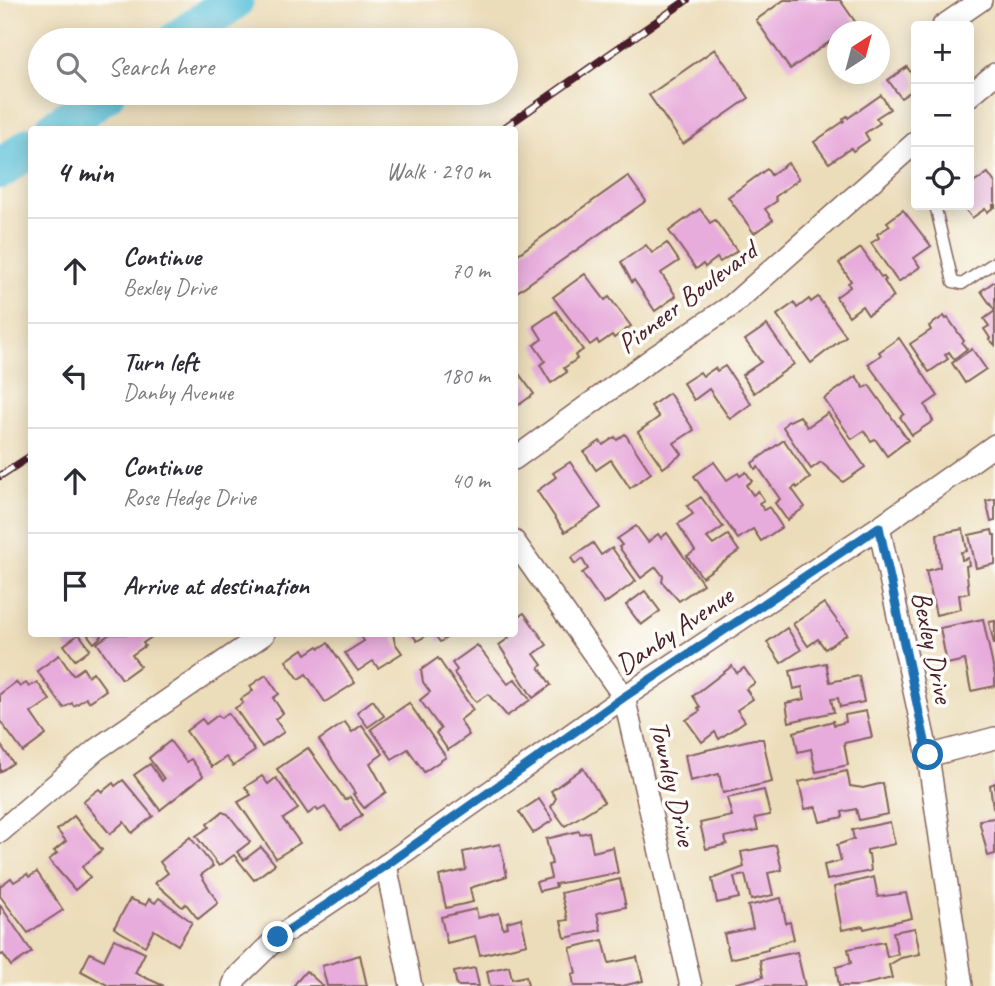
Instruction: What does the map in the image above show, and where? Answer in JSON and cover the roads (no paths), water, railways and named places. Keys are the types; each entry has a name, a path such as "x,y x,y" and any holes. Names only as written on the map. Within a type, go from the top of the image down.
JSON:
{"street":[{"path":"950,21 981,0"},
{"path":"974,92 995,74"},
{"name":"Pioneer Boulevard","path":"518,456 656,356 731,306 911,146"},
{"name":"Danby Avenue","path":"233,986 236,978 278,937 386,865 624,697 879,527 995,445"},
{"name":"Bexley Drive","path":"879,527 928,755 962,986"},
{"name":"Townley Drive","path":"518,547 624,697 691,986"},
{"path":"0,832 97,749 260,637"},
{"path":"928,755 995,738"},
{"path":"386,865 411,986"}],"lane":[{"path":"936,210 953,282 962,284 995,262"}],"waterway":[{"path":"195,28 234,0"},
{"path":"60,126 88,105"},
{"path":"0,169 28,149"}],"railway":[{"path":"507,126 687,0"},
{"path":"0,476 28,458"}]}
